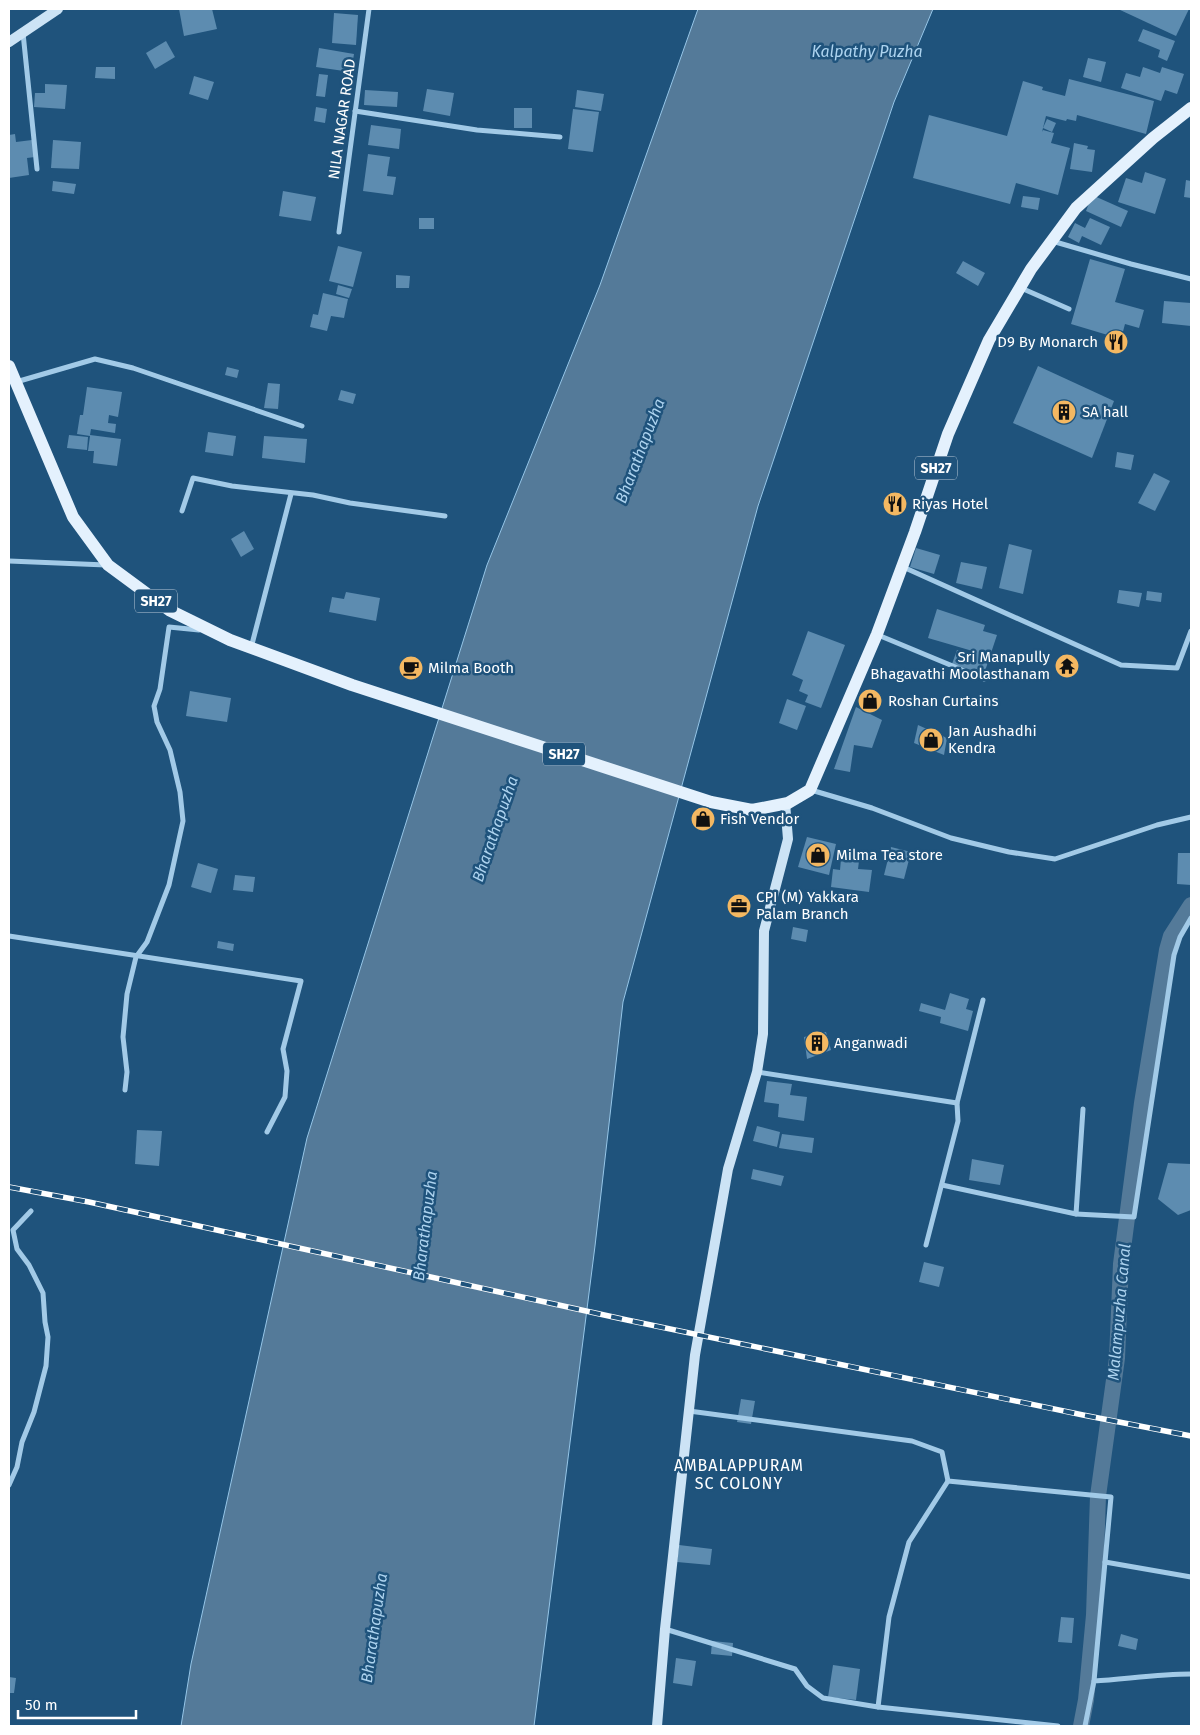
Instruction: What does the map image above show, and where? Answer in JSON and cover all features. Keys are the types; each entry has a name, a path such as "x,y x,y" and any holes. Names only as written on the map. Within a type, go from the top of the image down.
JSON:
{"main road":[{"name":"SH27","path":"9,366 74,517 108,565 169,610 230,640 352,685 711,802 752,810 785,803 810,790 877,634 948,434 989,340 1031,269 1076,208 1153,138 1191,108"}],"street":[{"path":"9,42 58,9"},
{"name":"NILA NAGAR ROAD","path":"339,232 369,9"},
{"path":"23,32 38,170"},
{"path":"355,111 477,130 560,137"},
{"path":"1052,241 1191,279"},
{"path":"1020,288 1069,309"},
{"path":"15,382 95,359 133,368 302,426"},
{"path":"182,511 192,478 232,486 313,495 445,516"},
{"path":"251,648 291,494"},
{"path":"9,561 108,565"},
{"path":"902,567 1120,665 1177,668 1191,631"},
{"path":"125,1090 127,1072 123,1037 127,994 136,957 147,942 168,885 183,821 180,792 170,750 157,722 154,706 160,689 169,627 215,632"},
{"path":"877,634 984,679"},
{"path":"810,790 872,808 951,838 1008,852 1055,859 1157,825 1191,817"},
{"path":"657,1726 665,1629 695,1355 728,1169 757,1072 763,1034 764,931 788,839 785,803"},
{"path":"942,1185 1076,1214 1134,1217 1174,955 1180,938 1191,918"},
{"path":"9,936 302,982 283,1049 287,1071 285,1097 267,1132"},
{"path":"926,1245 958,1122 957,1103 983,1000"},
{"path":"757,1072 957,1103"},
{"path":"1076,1214 1083,1109"},
{"path":"9,1485 17,1467 22,1442 34,1412 46,1366 48,1337 43,1293 30,1265 16,1249 13,1230 32,1211"},
{"path":"689,1411 912,1442 942,1452 948,1481 909,1542 889,1617 878,1708"},
{"path":"948,1481 1111,1497 1094,1681 1085,1726"},
{"path":"1105,1562 1191,1577"},
{"path":"665,1629 795,1669 807,1686 823,1698 878,1708 1058,1726"},
{"path":"1094,1681 1191,1674"}],"water":[{"path":"698,9 933,9 894,102 758,506 623,1002 595,1246 534,1726 181,1726 191,1664 307,1138 487,565 600,285"}],"building":[{"path":"179,9 212,9 217,29 184,36"},
{"path":"1118,9 1189,9 1176,36"},
{"path":"334,13 358,15 356,45 332,43"},
{"path":"1143,29 1175,41 1167,61 1158,57 1160,50 1138,41"},
{"path":"166,41 175,57 155,69 146,53"},
{"path":"319,48 354,54 351,72 316,67"},
{"path":"1088,58 1106,62 1101,82 1083,77"},
{"path":"96,67 115,67 115,79 95,78"},
{"path":"1143,67 1160,73 1162,67 1184,74 1177,94 1165,90 1161,101 1121,88 1126,73 1140,77"},
{"path":"319,74 328,75 325,97 316,96"},
{"path":"194,76 214,82 208,100 189,94"},
{"path":"1069,79 1154,101 1146,134 1077,115 1076,121 1067,119 1066,121 1046,116 1042,132 1043,130 1054,133 1051,143 1070,148 1058,195 1016,183 1010,204 913,178 929,115 1007,136 1023,81 1043,87 1042,90 1065,96"},
{"path":"45,84 67,85 65,109 34,107 35,93 45,93"},
{"path":"427,89 454,93 450,116 423,111"},
{"path":"365,90 398,92 397,107 364,105"},
{"path":"577,90 604,94 601,111 575,107"},
{"path":"316,107 327,109 325,123 314,121"},
{"path":"514,108 532,108 532,128 514,128"},
{"path":"573,109 599,112 593,152 568,149"},
{"path":"1047,119 1056,123 1052,132 1043,128"},
{"path":"371,125 401,129 399,149 368,145"},
{"path":"15,134 16,142 32,140 35,157 27,158 29,175 9,178 9,135"},
{"path":"53,140 81,142 79,169 51,168"},
{"path":"1074,143 1088,146 1087,149 1095,150 1092,172 1070,169"},
{"path":"368,154 390,157 387,176 396,177 393,195 363,191"},
{"path":"1145,172 1166,179 1155,214 1118,202 1126,178 1142,183"},
{"path":"1186,180 1191,181 1191,198 1184,197"},
{"path":"53,181 76,184 74,194 52,191"},
{"path":"283,191 316,197 311,221 279,216"},
{"path":"1092,195 1128,211 1121,227 1086,211"},
{"path":"1023,196 1040,198 1038,210 1021,207"},
{"path":"419,218 434,218 434,229 419,229"},
{"path":"1090,218 1110,227 1101,245 1082,236 1079,243 1068,237 1075,223 1085,228"},
{"path":"338,246 362,252 353,287 329,281"},
{"path":"1090,259 1125,269 1115,302 1144,310 1139,328 1125,324 1121,339 1071,324"},
{"path":"963,261 985,273 978,286 956,273"},
{"path":"396,275 410,276 409,288 396,288"},
{"path":"338,285 352,289 349,298 336,294"},
{"path":"323,293 348,299 344,318 331,316 327,331 310,327 313,314 318,315"},
{"path":"1164,301 1191,303 1191,326 1162,323"},
{"name":"SA hall","path":"1038,366 1114,401 1092,458 1013,423"},
{"path":"227,367 239,370 237,378 225,375"},
{"path":"268,383 280,384 278,409 264,408"},
{"path":"87,387 122,392 118,417 109,415 108,423 116,424 115,433 91,429 90,435 121,439 117,466 93,463 94,451 88,451 90,436 77,434 80,415 83,415"},
{"path":"341,390 356,394 353,404 338,400"},
{"path":"208,432 236,436 233,456 205,452"},
{"path":"69,435 88,437 87,450 67,448"},
{"path":"264,436 307,439 305,463 262,458"},
{"path":"1117,452 1134,455 1131,470 1115,467"},
{"path":"1154,473 1170,481 1155,511 1138,503"},
{"path":"244,531 254,549 241,557 231,539"},
{"path":"1009,544 1032,550 1023,594 999,588"},
{"path":"916,548 940,555 934,574 910,567"},
{"path":"961,562 987,567 982,589 956,583"},
{"path":"1119,590 1142,593 1139,607 1117,603"},
{"path":"1147,591 1162,593 1161,602 1146,600"},
{"path":"346,592 380,598 376,621 329,612 332,597 344,599"},
{"path":"937,609 985,625 983,631 997,635 984,674 952,664 957,650 975,656 976,652 928,638"},
{"path":"808,631 845,645 821,708 805,702 808,695 799,691 803,680 792,675"},
{"path":"190,691 231,698 227,722 186,716"},
{"path":"787,699 806,706 797,730 779,723"},
{"path":"856,707 882,720 872,748 854,745 850,772 834,769"},
{"name":"Jan Aushadhi Kendra","path":"918,725 947,738 944,755 914,743"},
{"name":"Milma Tea store","path":"807,837 836,844 829,875 798,867"},
{"path":"891,847 911,852 904,879 884,875"},
{"path":"1178,853 1191,853 1191,885 1177,884"},
{"path":"841,859 859,861 858,869 872,870 869,892 831,887 833,869 840,870"},
{"path":"198,863 218,869 211,893 191,887"},
{"path":"235,875 255,877 253,892 233,890"},
{"path":"793,927 808,930 806,942 791,939"},
{"path":"218,941 234,944 233,951 217,948"},
{"path":"950,993 969,999 966,1009 973,1011 968,1031 940,1023 941,1017 919,1011 921,1003 945,1010"},
{"name":"Anganwadi","path":"826,1032 831,1050 807,1059 804,1037"},
{"path":"767,1081 792,1084 790,1095 807,1097 804,1121 778,1117 779,1104 764,1102"},
{"path":"757,1126 780,1132 777,1147 753,1141"},
{"path":"137,1130 162,1131 159,1166 135,1164"},
{"path":"782,1134 814,1138 812,1153 779,1148"},
{"path":"972,1159 1004,1165 1000,1185 969,1180"},
{"path":"1168,1163 1191,1164 1191,1210 1178,1215 1158,1199"},
{"path":"753,1169 784,1176 781,1186 751,1179"},
{"path":"924,1262 944,1267 939,1287 919,1282"},
{"path":"741,1399 755,1401 751,1424 737,1422"},
{"path":"679,1545 712,1549 710,1565 677,1562"},
{"path":"1061,1617 1074,1618 1072,1643 1058,1642"},
{"path":"1121,1634 1138,1639 1136,1650 1118,1646"},
{"path":"712,1641 733,1643 732,1656 711,1654"},
{"path":"676,1658 696,1661 692,1686 673,1683"},
{"path":"833,1665 860,1669 856,1700 828,1697"},
{"path":"9,1677 16,1678 14,1693 9,1693"}],"waterway":[{"name":"Malampuzha Canal","path":"1081,1726 1086,1700 1094,1615 1098,1496 1117,1358 1121,1264 1142,1103 1167,950 1171,936 1191,905"}],"railway":[{"path":"9,1187 89,1202 627,1320 1191,1436"}],"place":[{"name":"D9 By Monarch","path":"1116,342"},
{"name":"SA hall","path":"1064,412"},
{"name":"Riyas Hotel","path":"895,504"},
{"name":"Sri Manapully Bhagavathi Moolasthanam","path":"1067,666"},
{"name":"Milma Booth","path":"411,668"},
{"name":"Roshan Curtains","path":"870,701"},
{"name":"Jan Aushadhi Kendra","path":"931,740"},
{"name":"Fish Vendor","path":"703,819"},
{"name":"Milma Tea store","path":"818,855"},
{"name":"CPI (M) Yakkara Palam Branch","path":"739,906"},
{"name":"Anganwadi","path":"817,1043"}],"district":[{"name":"AMBALAPPURAM SC COLONY","path":"739,1474"}],"water label":[{"name":"Kalpathy Puzha","path":"867,51"},
{"name":"Bharathapuzha","path":"640,451"},
{"name":"Bharathapuzha","path":"495,829"},
{"name":"Bharathapuzha","path":"425,1226"},
{"name":"Bharathapuzha","path":"374,1628"}]}
